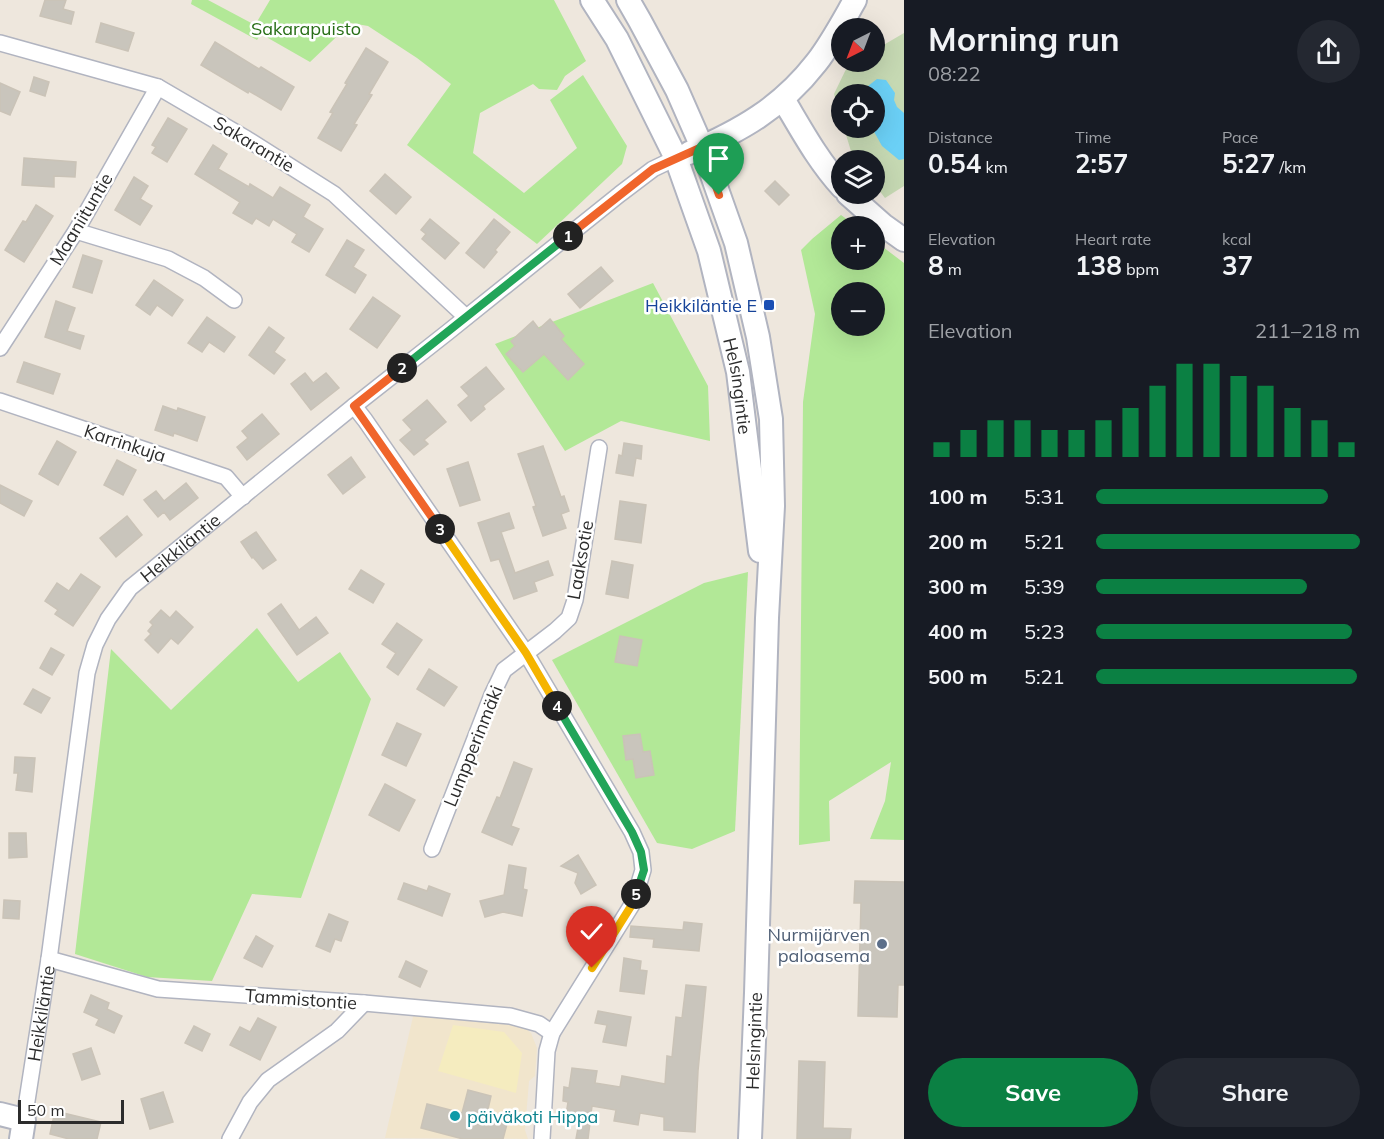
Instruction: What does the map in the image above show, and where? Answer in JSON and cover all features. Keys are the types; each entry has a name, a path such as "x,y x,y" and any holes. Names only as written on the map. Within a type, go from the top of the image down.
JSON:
{"main road":[{"name":"Helsingintie","path":"592,0 617,39 676,158 709,251 738,372 767,618"},
{"name":"Helsingintie","path":"628,0 677,90 702,147 736,243 758,337 771,419 773,506 767,618 750,1139"},
{"path":"676,158 749,124 783,99 817,63 855,0"},
{"path":"783,99 831,174"},
{"path":"859,204 904,240"},
{"path":"0,1114 22,1130"}],"street":[{"name":"Sakarantie","path":"0,43 158,87 247,139 334,194 466,317"},
{"name":"Maaniituntie","path":"0,346 76,231 158,87"},
{"name":"Heikkiläntie","path":"22,1130 49,959 87,673 95,645 108,619 130,588 243,496 620,194 653,169 676,158"},
{"path":"76,231 168,259 204,278 234,300"},
{"name":"Karrinkuja","path":"0,401 226,477 243,496"},
{"path":"354,406 526,653 632,832 641,852 644,870 633,903 552,1033 547,1050 542,1139"},
{"name":"Laaksotie","path":"526,653 569,618 575,600 599,448"},
{"name":"Lumpperinmäki","path":"432,849 492,694 504,670 526,653"},
{"name":"Tammistontie","path":"49,959 158,989 510,1016 539,1024 552,1033"},
{"path":"230,1139 250,1102 268,1080 337,1031 364,1003"}],"shaded area":[{"path":"415,1008 510,1016 531,1033 537,1048 535,1076 529,1081 525,1130 528,1139 385,1138"}],"green space":[{"name":"Sakarapuisto","path":"192,0 208,0 255,25 270,0 554,0 586,61 565,76 557,90 539,89 533,84 480,113 473,153 524,193 577,148 550,100 583,75 627,146 622,164 537,244 407,145 451,84 417,58 368,26 351,23 310,62 261,34 257,40 191,4"},
{"path":"904,33 904,186 885,198 885,150 851,150 847,138 885,138 885,84 839,84 845,72 885,72 885,44"},
{"path":"831,223 831,270 885,270 885,249 904,263 904,840 870,839 885,801 891,762 829,801 830,841 799,845 803,402 815,314 801,250"},
{"path":"653,283 708,386 710,441 621,421 565,451 495,344"},
{"path":"748,572 735,831 692,849 657,843 552,660 704,583"},
{"path":"257,628 298,682 340,652 371,699 301,898 252,894 212,981 147,977 75,954 111,649 171,710"}],"sand":[{"path":"453,1025 504,1032 522,1053 516,1093 438,1071"}],"water":[{"path":"877,79 886,80 895,93 894,100 897,107 904,113 904,159 899,160 882,146 878,138 885,138 885,84 871,84"}],"building":[{"path":"45,0 66,0 63,9 74,12 71,24 40,16"},
{"path":"101,23 134,33 128,51 96,42"},
{"path":"215,42 294,87 281,110 201,65"},
{"path":"366,48 388,62 369,94 372,95 354,124 357,125 341,151 318,138 333,113 330,112 347,84 345,83"},
{"path":"34,77 49,82 45,96 30,91"},
{"path":"0,83 20,92 10,115 0,111"},
{"path":"168,118 187,129 167,162 152,153 156,147 152,145"},
{"path":"213,145 227,154 218,169 273,198 280,187 310,205 303,217 323,229 309,252 292,242 297,234 273,219 269,226 256,218 252,224 233,213 240,202 195,174"},
{"path":"24,158 76,162 75,177 54,176 54,187 22,185"},
{"path":"385,174 411,197 396,214 370,191"},
{"path":"134,177 148,186 140,199 152,206 140,225 115,210"},
{"path":"775,181 789,195 779,205 765,191"},
{"path":"36,205 53,216 24,262 5,250"},
{"path":"430,219 459,243 445,259 422,239 426,234 421,230"},
{"path":"494,219 510,232 484,268 466,253"},
{"path":"347,240 364,250 353,267 366,275 355,293 326,275"},
{"path":"83,255 102,261 92,293 73,287"},
{"path":"601,267 613,281 580,308 568,294"},
{"path":"154,280 183,300 172,316 157,305 150,315 136,305"},
{"path":"373,297 400,316 377,348 350,329"},
{"path":"56,301 75,308 67,331 84,336 80,349 45,337"},
{"path":"207,317 235,337 224,352 209,342 202,352 188,343"},
{"path":"550,319 564,336 561,339 584,364 568,380 544,354 523,372 506,354 515,346 511,341 533,321 539,329"},
{"path":"269,327 284,338 274,352 285,360 274,374 249,355"},
{"path":"24,362 60,374 53,394 17,382"},
{"path":"486,367 504,389 483,406 485,409 471,421 458,405 469,396 461,387"},
{"path":"305,373 313,383 326,373 339,388 311,410 291,384"},
{"path":"427,400 446,422 424,440 428,444 414,455 400,440 412,430 403,420"},
{"path":"163,406 177,411 178,408 205,417 197,441 174,433 173,436 155,430"},
{"path":"262,414 279,434 247,460 237,447 248,438 242,431"},
{"path":"57,441 76,452 58,485 39,474"},
{"path":"624,443 642,446 641,459 636,458 633,476 616,473"},
{"path":"543,446 561,497 564,496 569,511 561,514 566,528 543,536 533,507 536,506 518,454"},
{"path":"351,457 365,477 343,494 328,475"},
{"path":"117,460 136,470 123,495 104,485"},
{"path":"468,462 480,500 460,506 447,469"},
{"path":"186,483 198,498 170,520 164,512 158,517 144,500 156,491 164,501"},
{"path":"0,485 32,501 24,516 0,503"},
{"path":"620,501 646,505 641,543 615,539"},
{"path":"509,513 514,528 501,532 515,573 548,561 553,575 534,582 537,591 514,599 499,559 491,561 478,523"},
{"path":"127,516 142,535 116,557 100,538"},
{"path":"256,532 276,560 263,569 241,542"},
{"path":"612,561 633,565 628,598 606,594"},
{"path":"361,570 384,584 373,603 349,589"},
{"path":"81,574 100,587 73,626 55,614 58,610 45,601 57,583 69,591"},
{"path":"281,604 299,630 316,617 328,633 297,655 268,614"},
{"path":"161,610 170,618 176,611 193,627 178,644 171,638 158,653 145,640 151,634 148,631 153,625 150,622"},
{"path":"397,623 422,640 398,675 387,667 396,653 382,644"},
{"path":"620,636 642,640 637,666 615,662"},
{"path":"51,648 64,655 52,675 40,668"},
{"path":"429,669 457,687 444,706 417,689"},
{"path":"33,689 50,698 41,713 24,704"},
{"path":"397,723 421,734 406,766 382,755"},
{"path":"640,734 643,752 650,751 654,775 636,778 633,759 626,760 623,736"},
{"path":"15,757 35,758 32,792 16,790 18,773 14,773"},
{"path":"514,762 532,769 511,826 519,829 512,845 482,832 497,797 500,798"},
{"path":"385,784 415,800 399,831 369,815"},
{"path":"9,833 26,833 27,857 9,858"},
{"path":"578,855 596,885 581,894 575,883 578,873 561,866"},
{"path":"509,865 526,868 523,889 527,890 522,916 503,912 485,917 480,901 504,895"},
{"name":"Nurmijärven paloasema","path":"855,881 904,882 904,985 898,985 897,1017 858,1016 861,903 854,903"},
{"path":"404,883 427,891 429,886 450,894 442,916 398,899"},
{"path":"4,900 20,901 19,919 3,918"},
{"path":"329,914 348,922 341,941 335,939 330,952 316,946"},
{"path":"684,922 702,924 699,951 653,947 654,939 630,937 631,926 683,930"},
{"path":"256,936 273,946 262,967 244,958"},
{"path":"624,958 641,961 640,970 647,971 644,994 620,991"},
{"path":"406,961 427,971 420,987 399,977"},
{"path":"686,985 706,987 695,1132 664,1130 664,1117 640,1113 638,1125 614,1121 616,1110 592,1106 588,1139 576,1139 580,1117 566,1115 568,1102 563,1101 564,1087 569,1088 572,1068 597,1071 595,1083 620,1087 622,1076 665,1084 667,1056 672,1057 676,1017 682,1018"},
{"path":"91,995 109,1003 107,1009 122,1016 114,1033 96,1025 99,1019 84,1012"},
{"path":"598,1011 631,1017 626,1046 603,1042 607,1025 595,1023"},
{"path":"258,1018 276,1027 260,1060 230,1045 240,1027 250,1032"},
{"path":"194,1026 210,1034 202,1051 185,1043"},
{"path":"91,1048 100,1074 82,1080 73,1054"},
{"path":"799,1061 825,1062 823,1128 851,1129 850,1139 797,1139"},
{"name":"päiväkoti Hippa","path":"468,1090 491,1096 486,1118 507,1124 503,1139 463,1139 421,1128 427,1104 462,1113"},
{"path":"163,1092 173,1122 150,1129 141,1099"},
{"path":"55,1111 101,1122 97,1139 69,1139 50,1134"}],"place":[{"name":"Heikkiläntie E","path":"769,305"},
{"name":"Nurmijärven paloasema","path":"882,944"},
{"name":"päiväkoti Hippa","path":"455,1116"}],"route":[{"path":"592,968 633,903 644,870 641,852 632,832 526,653 354,406 653,169 702,147 719,195"}]}
